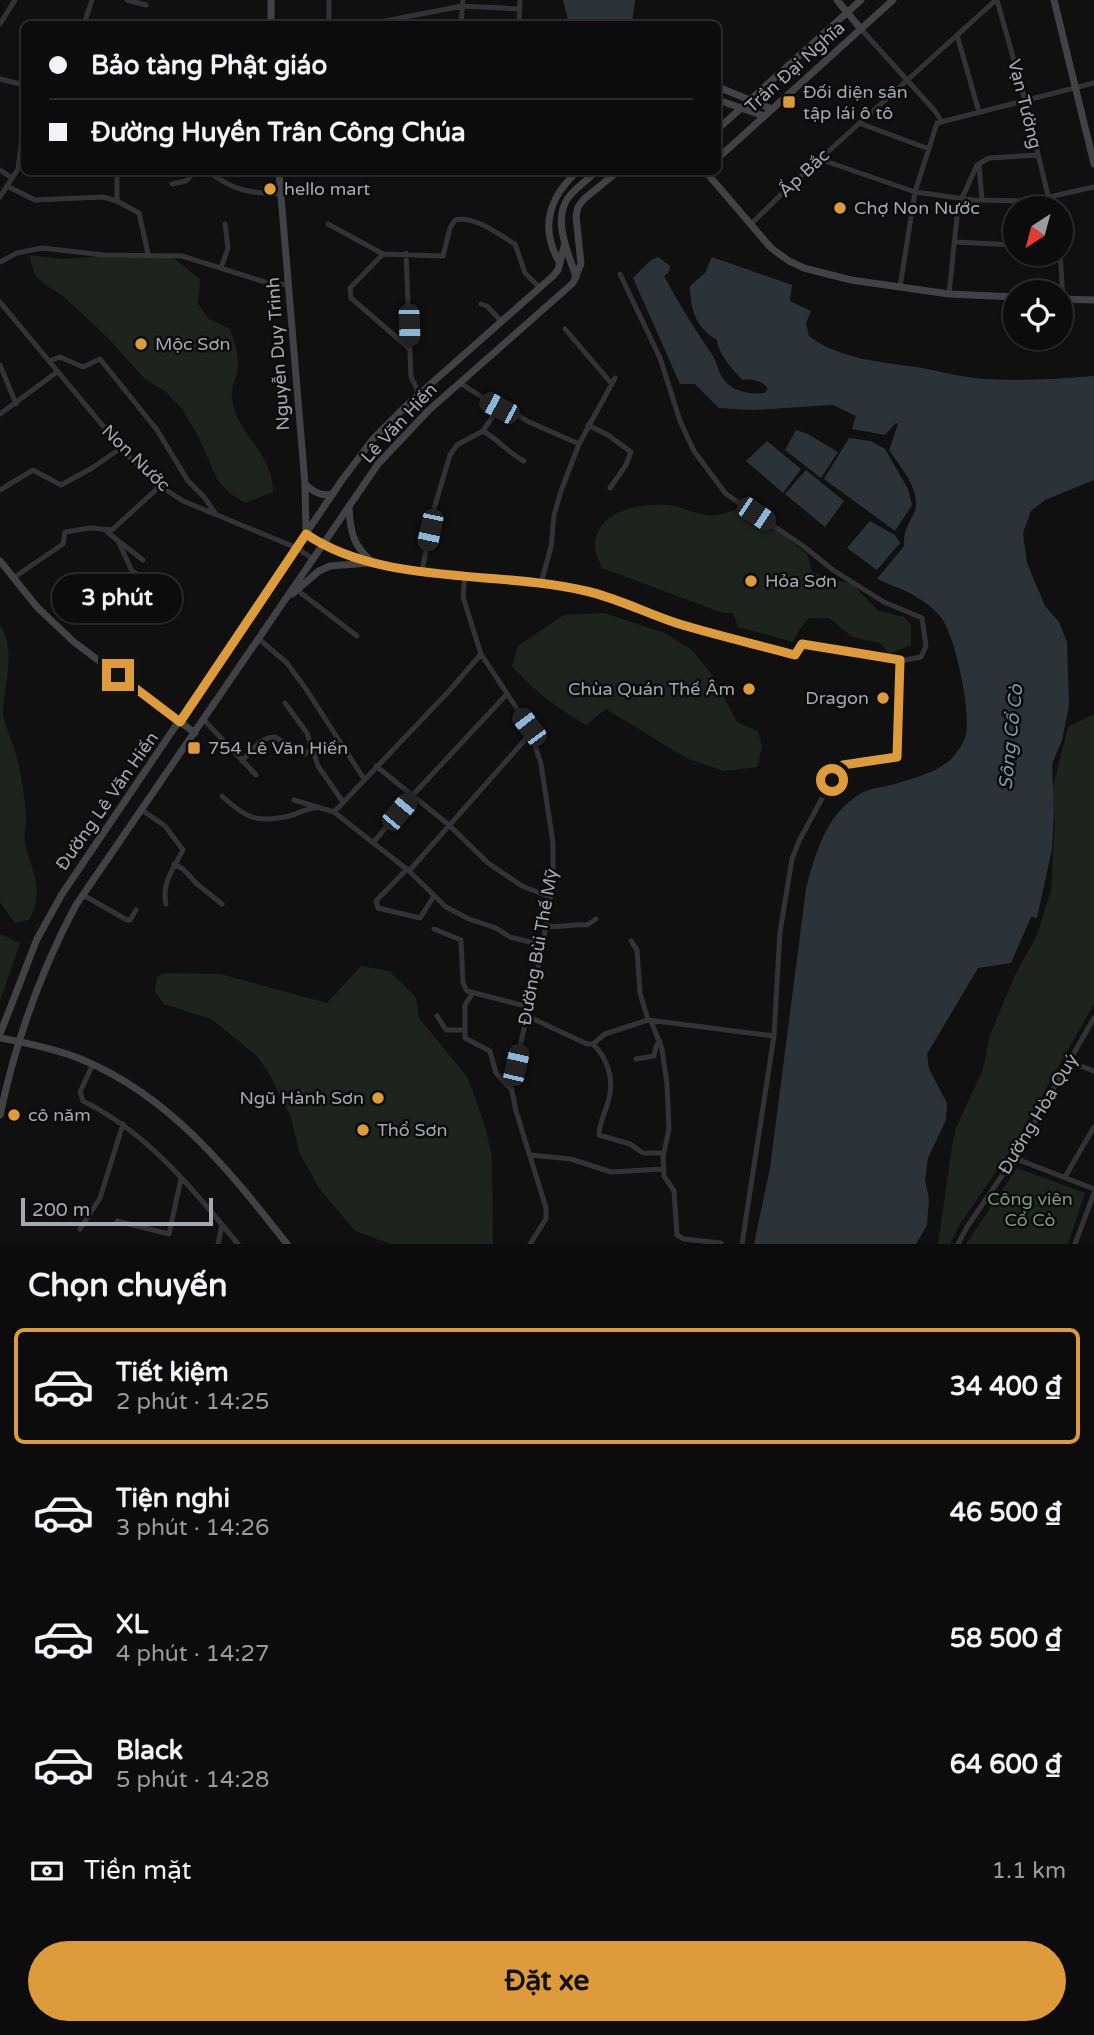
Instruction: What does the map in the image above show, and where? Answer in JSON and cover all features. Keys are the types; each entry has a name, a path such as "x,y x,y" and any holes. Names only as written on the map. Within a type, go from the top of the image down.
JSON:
{"main road":[{"path":"271,0 271,21"},
{"path":"837,0 861,29"},
{"name":"Trần Đại Nghĩa","path":"721,126 861,0"},
{"name":"Trần Đại Nghĩa","path":"721,155 893,0"},
{"path":"1055,0 1094,164"},
{"path":"721,89 772,109"},
{"path":"721,101 764,116"},
{"name":"Nguyễn Duy Trinh","path":"279,175 305,484 306,534"},
{"path":"559,263 552,252 549,218 551,207 564,184 573,175"},
{"path":"576,277 561,225 562,212 573,191 592,175"},
{"path":"576,277 581,264 576,216 584,200 613,175"},
{"path":"709,175 771,248 804,268 851,280 949,294 1003,296"},
{"path":"559,263 565,243"},
{"name":"Lê Văn Hiến","path":"333,493 373,439 419,393 553,276 559,263"},
{"name":"Lê Văn Hiến","path":"259,639 394,445 429,410 567,290 576,277"},
{"path":"1073,299 1094,300"},
{"path":"305,484 317,494 327,496 333,493"},
{"name":"Đường Lê Văn Hiến","path":"0,1036 37,939 62,894 333,493"},
{"path":"349,506 352,536 360,551 373,563"},
{"path":"306,534 323,545 373,563 587,591 676,622 795,655"},
{"path":"0,561 37,607 74,642 195,733"},
{"path":"287,597 319,571 330,566 373,563"},
{"name":"Đường Lê Văn Hiến","path":"0,1115 18,1041 32,998 54,947 83,895 259,639"},
{"path":"0,1036 79,1058 133,1087 189,1130 244,1188 286,1244"}],"street":[{"path":"0,24 15,0"},
{"path":"84,21 92,0"},
{"path":"127,0 146,5"},
{"path":"329,0 329,21"},
{"path":"519,21 520,0"},
{"name":"Ấp Bắc","path":"751,224 996,0"},
{"name":"Vạn Tường","path":"996,0 1026,100 1048,196"},
{"path":"408,21 462,3 520,9"},
{"path":"461,21 462,3"},
{"path":"861,29 942,122"},
{"path":"957,35 979,112"},
{"path":"0,79 21,84"},
{"path":"900,287 915,192 937,123 1094,83"},
{"path":"859,123 929,149"},
{"path":"0,197 19,164 21,147"},
{"path":"949,294 958,207 979,164 994,158 1038,155"},
{"path":"819,159 915,192 1003,200"},
{"path":"979,164 982,200"},
{"path":"0,170 12,178"},
{"path":"117,175 117,201"},
{"path":"172,184 186,181 192,175"},
{"path":"218,175 232,188 281,194"},
{"path":"7,186 35,200 103,197 117,201 139,213 148,254"},
{"path":"1048,196 1094,187"},
{"path":"328,224 383,254 443,256 453,222 464,219 477,223 514,244 525,273 540,288"},
{"path":"221,268 228,248 225,224"},
{"path":"955,242 1003,244"},
{"path":"0,262 17,253 42,248 104,254 182,256 265,282 289,285"},
{"path":"406,253 411,377 419,393"},
{"path":"383,254 350,289 351,298 410,349"},
{"path":"620,274 660,358 680,421 694,451 726,494 802,545 833,570 884,602 922,618 926,646 921,657 900,660 802,644 795,655"},
{"name":"Non Nước","path":"0,302 121,447 160,486 183,501 297,548 313,559"},
{"path":"481,304 487,306 501,321"},
{"path":"541,583 551,547 554,514 579,444 613,381 565,329"},
{"path":"49,361 60,357 83,367 100,359 156,430 185,477 215,513"},
{"path":"0,365 16,404"},
{"path":"0,414 57,372"},
{"path":"460,383 499,408"},
{"path":"422,571 434,509 450,455 457,445 483,432 501,404 527,421 579,444"},
{"path":"588,425 608,435 631,452 610,488"},
{"path":"483,432 524,461"},
{"path":"0,490 33,470 61,485 92,468 121,447"},
{"path":"13,578 63,544 65,532 90,528 112,530 160,486"},
{"path":"104,531 143,560"},
{"path":"118,541 132,571 154,590"},
{"name":"Đường Bùi Thế Mỹ","path":"465,575 463,597 481,654 531,733 541,764 553,843 554,866 542,945 511,1089 546,1208 546,1219 530,1244"},
{"path":"297,590 357,636"},
{"path":"259,639 287,663 364,779"},
{"path":"334,811 481,654"},
{"path":"742,1244 774,1036 780,932 792,859 843,765 897,757 900,660"},
{"path":"373,843 412,796 508,694"},
{"path":"285,703 307,733 318,766 343,802"},
{"path":"204,720 256,775"},
{"path":"434,896 420,918 378,908 376,901 408,870 531,733"},
{"path":"242,761 258,744 270,737 275,737 304,754 313,749"},
{"path":"376,766 449,825 488,863 522,886 550,897"},
{"path":"222,796 243,815 254,818 288,816 311,808 323,808"},
{"path":"294,800 334,811 408,870 446,907 468,919 496,928 510,937 542,945"},
{"path":"142,810 165,826 183,850 168,874 164,892 166,904"},
{"path":"174,864 222,904"},
{"path":"83,895 127,920 130,920 136,910"},
{"path":"545,926 587,925 596,919"},
{"path":"434,929 461,940 463,985 472,994 529,1007"},
{"path":"631,941 637,950 639,993 660,1041 664,1058 669,1115 663,1169 664,1181 674,1191 678,1237 721,1243"},
{"path":"472,994 466,1004 466,1040 491,1053 496,1073 511,1089"},
{"path":"437,1016 446,1030 464,1030"},
{"path":"527,1016 587,1044 593,1044 605,1034 649,1020 774,1036"},
{"name":"Đường Hòa Quý","path":"958,1244 1014,1158 1094,1018"},
{"path":"636,1059 654,1056 660,1041"},
{"path":"593,1044 606,1062 612,1084 599,1135 630,1144 643,1153 663,1153"},
{"path":"1069,1062 1094,1071"},
{"path":"93,1064 80,1097 83,1101 123,1124 155,1150 238,1244"},
{"path":"80,1229 100,1198 123,1124"},
{"path":"1065,1177 1093,1130"},
{"path":"530,1155 567,1158 611,1172 663,1169"},
{"path":"1014,1158 1094,1191 1075,1244"},
{"path":"117,1221 169,1234 181,1179"},
{"path":"218,1244 222,1225"}],"green space":[{"path":"29,255 63,259 123,255 171,256 200,279 198,304 209,319 230,329 238,362 232,395 235,412 268,466 273,492 245,503 228,492 217,479 183,410 166,392 145,379 107,337 62,295 35,275"},
{"path":"747,504 755,507 774,528 807,554 812,572 850,582 879,611 904,617 911,625 911,645 889,654 880,643 852,637 829,618 809,618 793,642 738,627 733,613 723,613 602,568 595,547 597,535 610,517 621,512 644,506 667,505 700,514 716,515"},
{"path":"604,613 665,633 693,651 712,675 737,722 758,731 762,747 757,767 724,771 686,758 606,709 586,725 546,698 512,666 518,646 564,615"},
{"path":"0,625 5,635 9,657 3,716 21,777 25,801 25,840 37,890 29,920 15,923 0,902"},
{"path":"1094,714 1094,1004 1011,1150 960,1224 950,1244 938,1244 956,1128 983,1069 989,1038 1015,975 1037,935 1051,890 1055,821 1053,787 1068,727"},
{"path":"0,934 20,943 0,1001"},
{"name":"Ngũ Hành Sơn","path":"361,966 389,971 416,997 419,1018 468,1078 485,1126 492,1157 493,1244 391,1244 355,1231 319,1188 299,1152 291,1118 269,1073 256,1055 211,1019 164,1004 155,992 157,977 165,973 220,974 327,1003"},
{"name":"Công viên Cổ Cò","path":"1017,1168 1085,1193 1068,1244 966,1244"}],"water":[{"path":"563,0 635,0 632,21 568,21"},
{"name":"Sông Cổ Cò","path":"658,257 670,266 669,272 664,276 713,356 725,382 741,391 761,394 768,388 757,381 743,380 735,372 723,356 717,340 699,324 691,302 690,286 705,273 712,257 792,285 790,301 811,311 806,323 809,336 847,355 975,378 1020,380 1094,376 1094,480 1045,500 1031,511 1023,533 1027,563 1045,606 1059,622 1067,642 1069,705 1062,740 1052,764 1052,849 1037,918 1031,917 1011,963 978,968 927,1054 929,1069 947,1103 946,1120 928,1158 925,1180 929,1200 927,1225 916,1244 754,1244 770,1168 806,889 818,849 830,824 848,802 868,790 916,777 943,765 957,752 966,734 966,709 960,673 946,625 933,609 918,598 877,579 904,546 905,532 916,505 911,483 889,450 898,424 885,435 852,429 856,416 833,405 752,410 719,408 695,384 680,384 633,278 651,260"},
{"path":"796,430 838,452 821,478 785,450"},
{"path":"849,438 871,441 885,449 908,489 912,505 895,531 824,479"},
{"path":"767,441 801,469 783,493 746,461"},
{"path":"806,470 844,501 825,527 785,494"},
{"path":"870,521 895,535 900,543 877,570 847,548"}],"place":[{"name":"Đối diện sân tập lái ô tô","path":"789,102"},
{"name":"hello mart","path":"270,189"},
{"name":"Chợ Non Nước","path":"840,208"},
{"name":"Mộc Sơn","path":"141,344"},
{"name":"Hỏa Sơn","path":"751,581"},
{"name":"Chùa Quán Thế Âm","path":"749,689"},
{"name":"Dragon","path":"883,698"},
{"name":"754 Lê Văn Hiến","path":"194,748"},
{"name":"Ngũ Hành Sơn","path":"378,1098"},
{"name":"cô năm","path":"14,1115"},
{"name":"Thổ Sơn","path":"363,1130"}],"route":[{"path":"118,675 180,722 306,534 323,545 373,563 399,569 541,583 587,591 676,622 795,655 802,644 900,660 897,757 843,765 832,780"}]}
